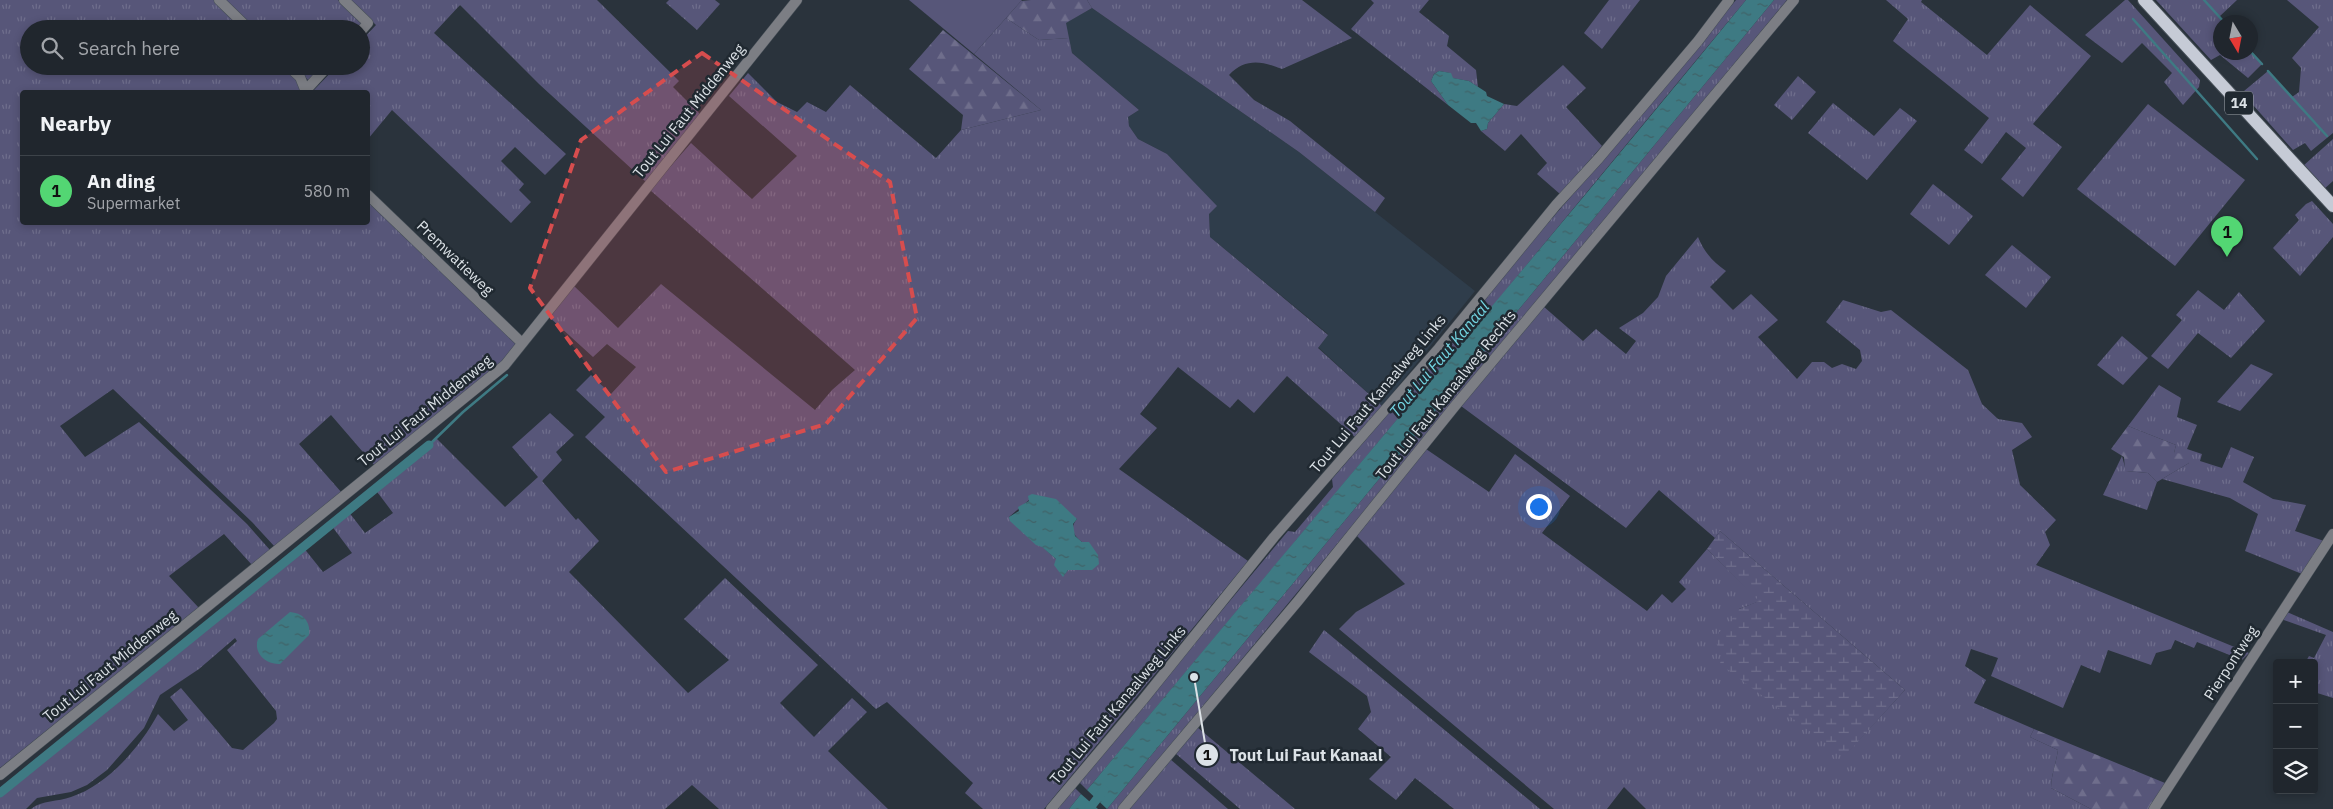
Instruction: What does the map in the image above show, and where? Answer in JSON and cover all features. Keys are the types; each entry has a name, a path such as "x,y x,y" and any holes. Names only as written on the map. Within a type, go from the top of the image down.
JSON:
{"main road":[{"name":"14","path":"2144,0 2333,206"}],"street":[{"path":"219,0 240,20"},
{"path":"344,0 365,20"},
{"name":"Tout Lui Faut Middenweg","path":"0,775 505,365 797,0"},
{"name":"Tout Lui Faut Kanaalweg Links","path":"1051,809 1142,701 1274,537 1439,348 1556,205 1605,151 1698,41 1729,0"},
{"name":"Tout Lui Faut Kanaalweg Rechts","path":"1123,809 1298,601 1455,406 1794,0"},
{"path":"298,75 306,90"},
{"path":"307,90 320,75"},
{"name":"Premwatieweg","path":"370,197 522,343"},
{"name":"Pierpontweg","path":"2154,809 2333,534"}],"highlighted area":[{"path":"702,53 890,182 917,318 826,424 666,472 530,288 581,140"}],"shaded area":[{"path":"1092,8 1299,152 1475,291 1382,406 1318,347 1328,334 1210,237 1209,213 1216,206 1167,154 1138,139 1129,126 1128,117 1139,110 1072,53 1065,23"}],"green space":[{"path":"0,0 214,0 235,20 20,20 20,75 294,75 298,79 301,90 20,90 20,225 370,225 370,200 517,343 500,364 375,466 331,415 299,444 342,493 275,547 252,522 113,389 60,426 85,457 139,422 247,524 270,550 252,565 224,534 169,576 199,608 0,768"},
{"path":"225,0 338,0 359,20 246,20"},
{"path":"350,0 597,0 679,81 673,87 701,115 646,182 539,84 460,5 434,33 566,154 545,175 515,147 501,161 524,184 519,190 531,202 511,223 392,110 370,137 370,90 314,90 328,75 370,75 370,31 376,25"},
{"path":"669,0 715,0 720,4 697,30 666,3"},
{"path":"909,0 1022,0 974,54"},
{"path":"1087,0 1302,0 1352,38 1282,69 1268,64 1254,63 1241,66 1229,75 1254,100 1290,121 1385,198 1375,212 1299,152 1092,8"},
{"path":"1087,0 1092,8 1066,23 1069,38 1039,40 1006,18 1021,1"},
{"path":"1371,0 1429,0 1419,12 1449,36 1447,46 1476,70 1478,87 1469,81 1452,78 1450,73 1439,71 1434,74 1431,81 1448,105 1351,29 1374,3"},
{"path":"1609,0 1640,0 1602,49 1584,33"},
{"path":"1736,0 1746,0 1491,308 1482,299 1587,178"},
{"path":"1774,0 1787,0 1118,809 1107,809"},
{"path":"1886,0 1922,0 1921,2 1987,55 2030,5 2091,56 2033,124 2062,147 2023,197 2001,179 2026,148 2006,132 1982,164 1964,150 1989,118 1893,41 1908,19"},
{"path":"2125,0 2128,0 2200,80 2199,87 2183,105 2164,82 2172,73 2142,43 2122,63 2085,35"},
{"path":"2156,0 2237,0 2221,15 2213,15 2213,59 2211,60"},
{"path":"2287,0 2333,0 2333,133 2311,151 2305,143 2293,150 2245,96 2244,91 2268,71 2292,97 2299,92 2301,68 2292,58 2319,27"},
{"path":"1006,18 1039,40 1069,38 1072,53 1139,110 1128,117 1129,126 1138,139 1167,154 1217,206 1209,214 1210,237 1328,335 1318,348 1382,406 1355,437 1287,376 1254,413 1238,399 1230,408 1178,367 1140,414 1157,428 1119,469 1248,561 1044,809 983,809 965,793 973,783 887,702 876,709 585,437 605,417 576,390 591,375 611,394 636,367 607,344 593,357 548,316 574,286 618,328 661,284 815,410 832,390 855,370 650,190 691,143 752,199 797,156 729,96 748,73 777,102 797,112 807,102 826,112 850,85 936,158 961,130 1041,110 974,54","holes":["1029,500 1077,519 1073,529 1082,542 1079,569 1068,570 1063,576 1056,559 1009,517"]},
{"path":"943,30 1041,110 961,130 963,115 909,69"},
{"path":"2258,59 2262,64 2248,78 2226,60"},
{"path":"1563,65 1586,88 1566,107 1602,146 1560,194 1537,174 1547,163 1521,134 1505,151 1481,131 1487,129 1488,123 1504,104 1517,106"},
{"path":"303,75 315,75 309,81"},
{"path":"1798,76 1816,92 1792,120 1774,105"},
{"path":"1833,103 1874,136 1900,108 1917,121 1867,180 1808,133"},
{"path":"2148,104 2245,180 2175,266 2077,189"},
{"path":"2333,139 2333,181 2323,190 2303,166"},
{"path":"1933,184 1973,216 1949,245 1910,214"},
{"path":"2312,201 2333,224 2333,237 2300,276 2273,248 2299,220 2295,215"},
{"path":"1698,237 1709,256 1726,271 1710,287 1733,310 1751,294 1778,320 1758,337 1797,379 1812,362 1824,362 1832,368 1842,364 1856,369 1862,361 1860,350 1826,322 1843,300 1881,312 1891,310 1968,370 1982,404 1998,419 2022,423 2032,437 2012,450 2020,485 2056,520 2045,532 2050,545 2036,565 2249,653 2242,660 2197,642 2194,648 2175,640 2171,649 2156,653 2151,665 2108,650 2100,673 2081,665 2063,708 1991,676 1998,658 1971,649 1965,666 1986,680 1974,703 2034,729 2030,737 2058,750 2051,788 2091,809 1646,809 1624,787 1607,809 1554,809 1339,629 1356,612 1405,584 1357,536 1426,449 1489,492 1515,454 1570,496 1542,533 1647,611 1662,594 1672,603 1686,589 1679,582 1707,549 1760,601 1739,609 1844,756 1905,690 1720,531 1715,538 1659,490 1626,528 1461,406 1543,306 1583,341 1596,329 1626,354 1636,341 1619,328 1643,313 1658,297 1666,276"},
{"path":"2012,245 2051,277 2026,308 1985,275"},
{"path":"2198,290 2224,310 2239,292 2265,321 2231,358 2198,333 2168,369 2151,356 2182,320 2176,315"},
{"path":"1468,335 1087,790 1079,782 1288,531 1295,532 1333,487 1332,479 1446,346"},
{"path":"2122,336 2148,358 2123,385 2097,365"},
{"path":"2251,364 2273,374 2240,411 2217,402"},
{"path":"2159,385 2181,398 2177,417 2197,425 2187,449 2202,454 2200,461 2222,468 2231,447 2254,457 2243,482 2273,499 2306,505 2295,531 2324,541 2302,574 2245,551 2258,514 2230,498 2162,479 2189,463 2174,453 2176,445 2128,426"},
{"path":"550,413 574,435 556,452 562,460 542,481 576,520 578,518 599,541 569,572 688,693 729,660 684,619 725,578 818,665 780,703 814,737 852,698 867,712 828,751 888,809 719,809 692,785 665,809 31,809 40,804 66,799 98,784 132,752 151,727 158,714 174,731 188,720 170,697 181,688 232,748 243,750 277,719 276,711 227,650 237,641 235,638 199,669 160,695 144,728 107,770 87,785 71,792 37,798 26,809 0,809 0,793 303,547 323,572 352,553 331,525 348,511 365,533 393,513 375,489 436,438 505,507 538,477 512,447"},
{"path":"2128,426 2176,445 2174,453 2186,454 2189,463 2157,482 2148,473 2125,471 2124,457 2111,449"},
{"path":"2122,456 2126,471 2148,473 2157,482 2147,510 2103,495"},
{"path":"1720,531 1905,690 1844,757 1720,664 1722,655 1716,643 1719,632 1734,626 1732,619 1739,609 1759,601 1707,549"},
{"path":"2287,612 2333,632 2333,698 2318,693 2318,659 2307,659 2309,656 2314,658 2326,635 2281,619"},
{"path":"1324,630 1540,809 1454,809 1415,778 1396,800 1369,779 1391,757 1358,729 1371,712 1367,696 1309,652"},
{"path":"1197,727 1295,809 1240,809 1175,753"},
{"path":"2034,729 2165,783 2149,809 2091,809 2051,788 2058,750 2030,737"},
{"path":"1170,759 1228,809 1128,809"},
{"path":"1074,787 1081,794 1069,809 1056,809"}],"water":[{"path":"1746,0 1774,0 1107,809 1087,790"},
{"path":"1439,71 1451,73 1453,78 1469,81 1486,92 1487,96 1504,104 1488,123 1487,129 1481,131 1476,123 1471,123 1448,105 1431,81 1434,74"},
{"path":"1032,494 1056,499 1077,519 1073,524 1075,536 1082,542 1089,542 1098,555 1099,564 1092,570 1068,570 1063,577 1054,565 1056,559 1042,547 1036,545 1010,521 1009,517 1019,511 1018,507 1029,501 1028,496"},
{"path":"290,612 299,614 305,619 309,626 309,635 280,664 275,664 266,660 259,653 257,649 258,639"},
{"path":"1081,794 1098,809 1069,809"}],"waterway":[{"path":"2204,0 2218,15"},
{"path":"2133,19 2257,159"},
{"path":"2258,60 2262,64"},
{"path":"2268,71 2327,136"},
{"path":"429,445 463,412 507,375"},
{"path":"0,793 429,445"},
{"name":"Tout Lui Faut Kanaal","path":"1089,809 1104,790"}],"place":[{"name":"An ding","path":"2227,257"},
{"name":"Tout Lui Faut Kanaal","path":"1194,677"}]}
